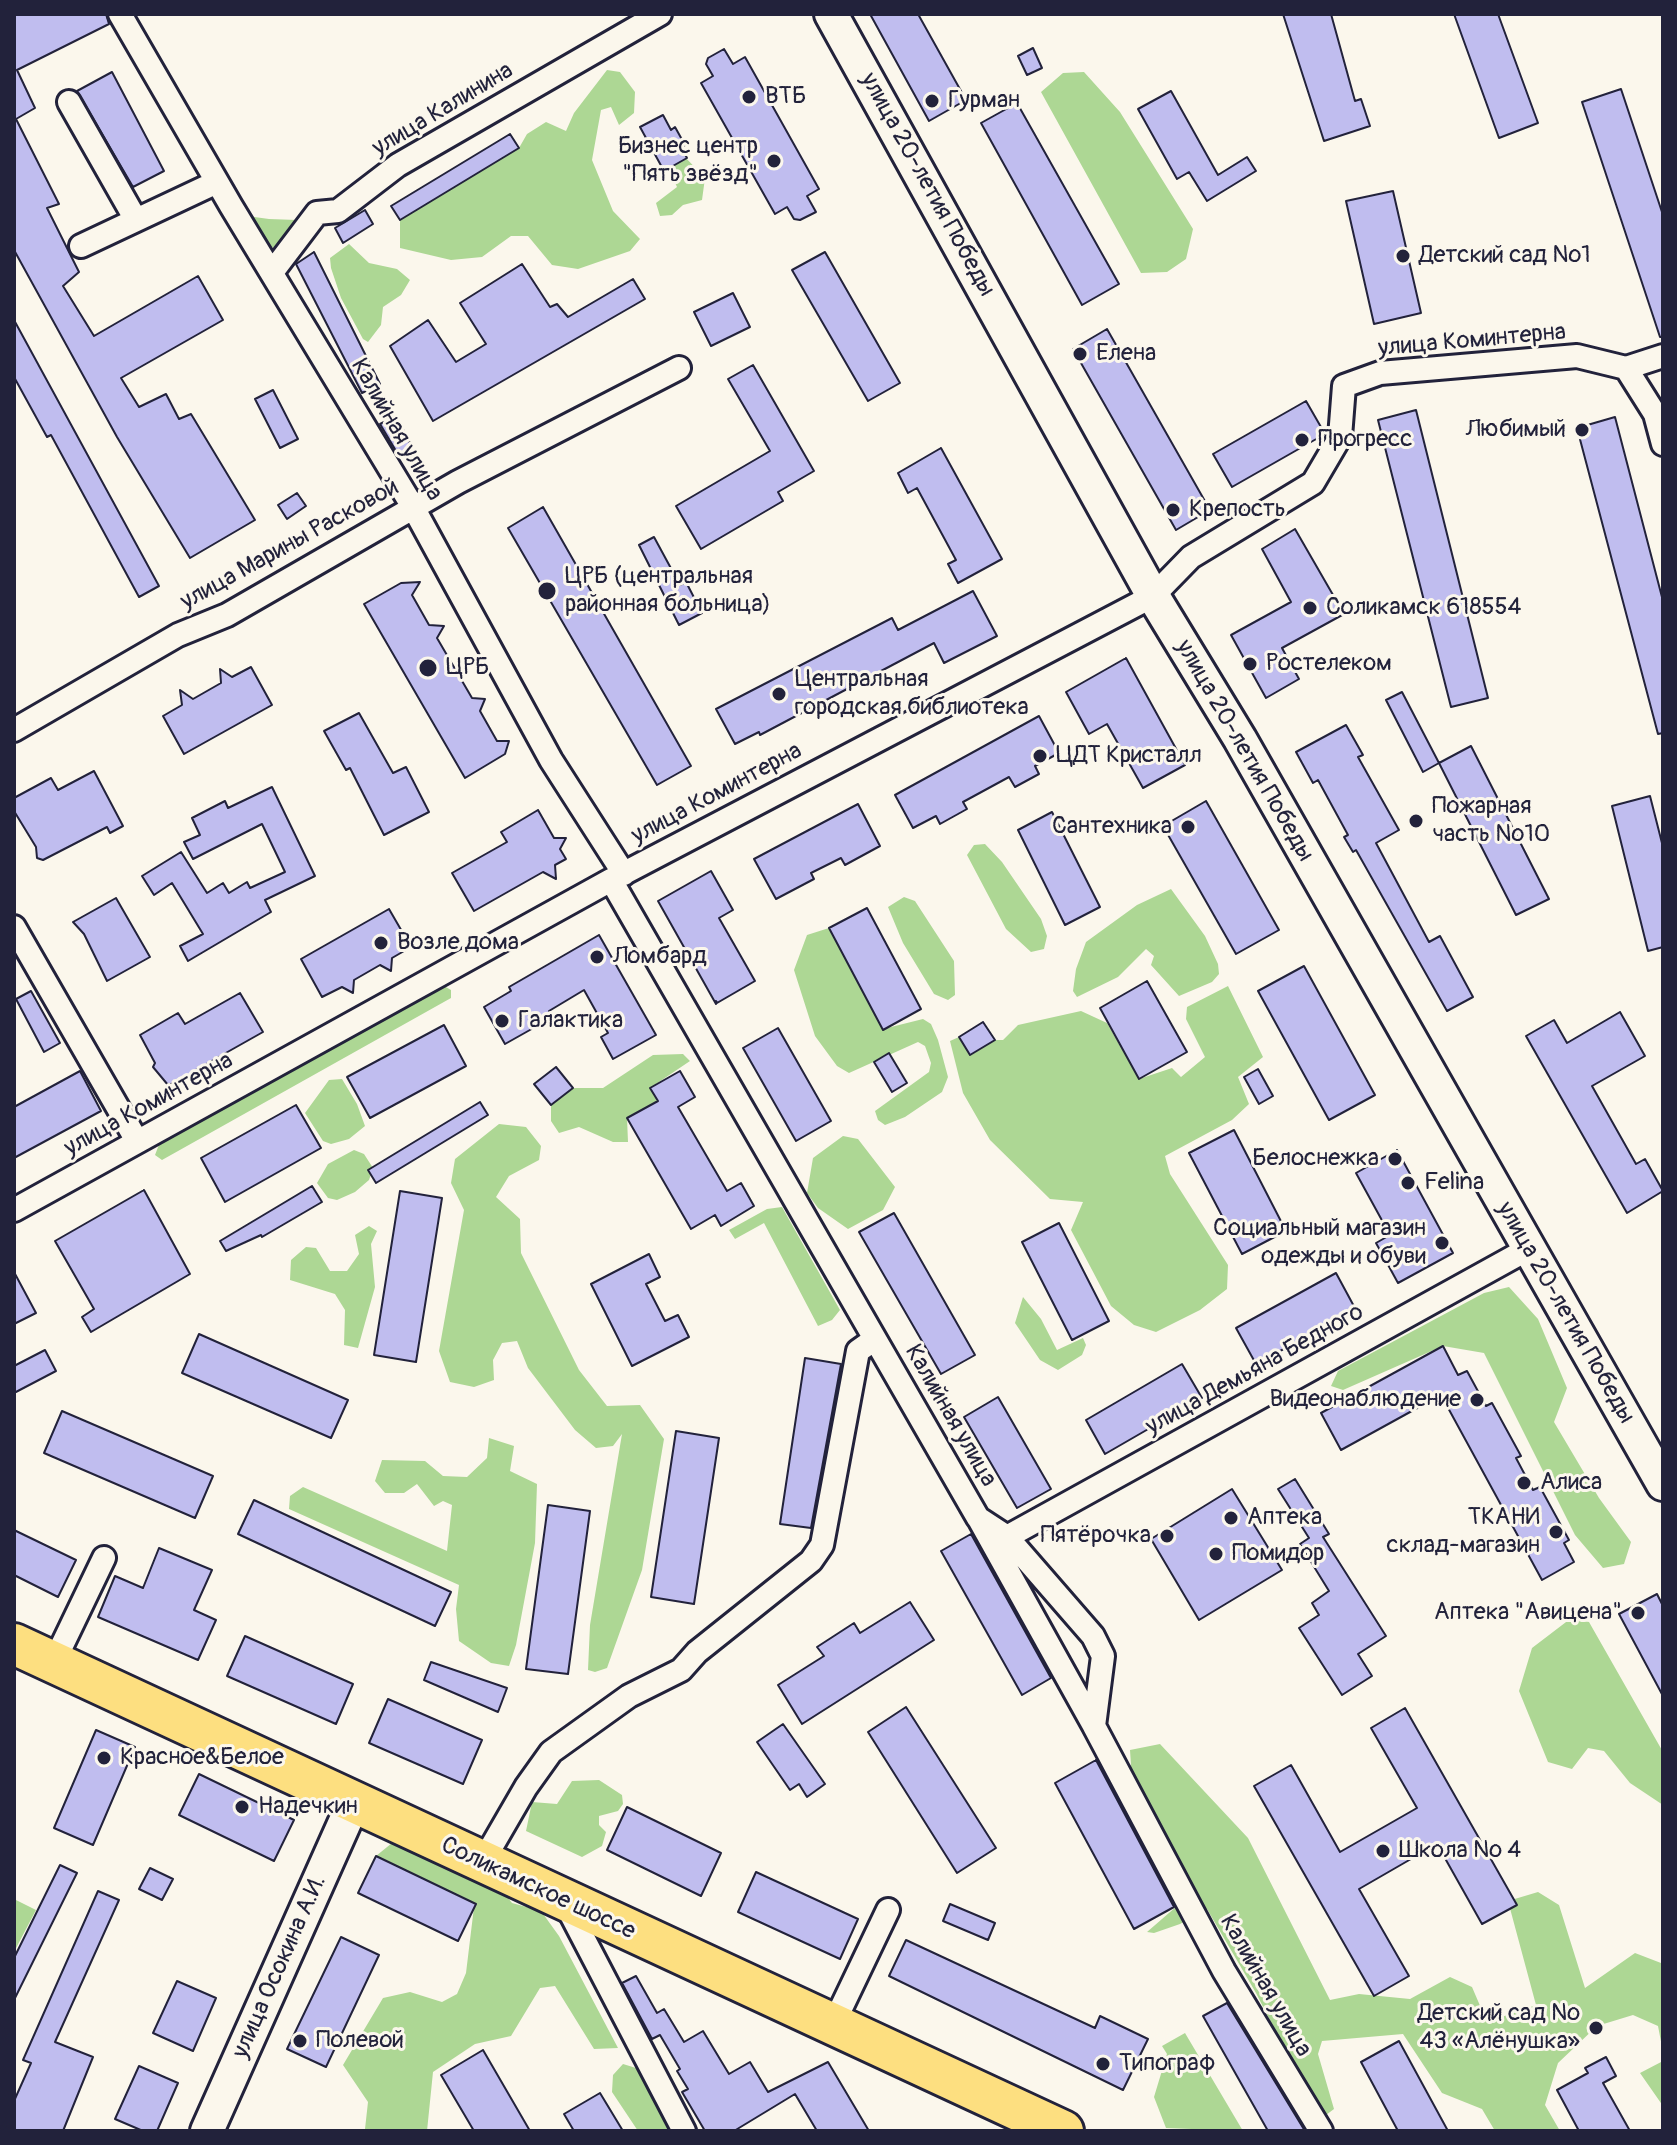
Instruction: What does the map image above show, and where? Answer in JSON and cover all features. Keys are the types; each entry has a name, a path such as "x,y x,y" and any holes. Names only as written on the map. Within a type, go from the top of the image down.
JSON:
{"highway":[{"name":"Соликамское шоссе","path":"14,1644 1063,2131"}],"main road":[{"name":"улица 20-летия Победы","path":"831,14 1153,596 1240,739 1663,1484"},
{"name":"улица Осокина А.И.","path":"207,2131 353,1804"}],"street":[{"name":"Калийная улица","path":"120,14 217,182 413,507 551,760 978,1518 1007,1537 1093,1636 1103,1656 1094,1726 1224,1971 1321,2131"},
{"name":"улица Калинина","path":"273,271 317,213 338,211 398,165 660,14"},
{"path":"69,102 136,220"},
{"path":"81,246 217,182"},
{"name":"улица Коминтерна","path":"14,1210 618,877 1153,596 1191,557 1313,483 1340,437 1344,386 1380,373 1577,356 1626,368"},
{"path":"1663,356 1626,368 1655,414 1663,444"},
{"name":"улица Марины Расковой","path":"14,730 178,635 227,615 413,507 679,368"},
{"path":"14,927 137,1141"},
{"name":"улица Демьяна Бедного","path":"1007,1537 1528,1249"},
{"path":"482,1863 526,1787 551,1752 629,1696 681,1670 697,1652 811,1561 822,1545 858,1351 875,1339"},
{"path":"978,1518 1094,1726"},
{"path":"54,1662 104,1558"},
{"path":"563,1900 684,2131"},
{"path":"833,2025 888,1910"}],"green space":[{"path":"607,70 620,72 635,92 634,113 619,125 611,107 601,110 592,160 613,211 640,239 630,251 578,269 552,265 528,236 511,236 482,257 451,260 400,248 400,220 519,148 527,134 546,122 566,131 574,113"},
{"path":"1084,72 1120,112 1193,229 1186,259 1167,272 1141,273 1041,92 1063,73"},
{"path":"672,157 685,157 705,178 702,200 683,205 672,215 660,216 656,203 677,187 670,171"},
{"path":"247,216 297,220 279,247 269,248"},
{"path":"349,244 369,263 397,269 410,280 401,295 383,307 381,325 368,342 363,339 341,298 331,268 330,258"},
{"path":"985,844 1002,862 1041,919 1047,936 1044,949 1031,952 1006,929 967,855 974,845"},
{"path":"1171,889 1205,936 1218,964 1219,974 1212,982 1179,996 1151,965 1154,956 1146,949 1118,977 1077,997 1073,991 1076,969 1086,942 1137,905"},
{"path":"904,897 915,901 954,961 955,995 948,1000 934,994 903,943 888,907"},
{"path":"829,928 883,1029 923,1019 931,1024 938,1040 948,1077 942,1092 905,1117 885,1125 878,1120 875,1111 929,1072 931,1063 925,1046 918,1042 849,1073 837,1066 815,1036 794,970 807,935"},
{"path":"444,986 451,990 451,998 162,1160 155,1155 160,1142"},
{"path":"1228,986 1263,1057 1238,1077 1249,1104 1232,1120 1165,1156 1170,1174 1228,1265 1227,1289 1200,1310 1156,1332 1134,1325 1111,1306 1071,1230 1083,1202 1050,1199 990,1140 963,1093 950,1041 959,1037 971,1055 995,1040 1003,1040 1018,1025 1081,1011 1107,1023 1139,1079 1172,1068 1181,1077 1205,1057 1186,1019 1187,1007"},
{"path":"683,1054 690,1061 650,1088 658,1101 627,1118 628,1142 613,1142 579,1127 559,1133 551,1121 551,1105 573,1088 603,1088 653,1055"},
{"path":"342,1079 357,1104 365,1126 349,1139 331,1144 323,1141 305,1113 329,1080"},
{"path":"499,1124 526,1127 541,1146 539,1160 509,1176 496,1197 520,1219 521,1253 579,1370 607,1406 640,1405 664,1439 642,1570 607,1668 595,1672 588,1670 590,1625 622,1434 613,1446 596,1448 575,1430 528,1368 517,1341 502,1343 493,1360 494,1380 474,1387 450,1382 439,1351 464,1210 451,1183 455,1159"},
{"path":"843,1136 858,1139 895,1187 883,1210 848,1229 818,1208 807,1193 813,1158"},
{"path":"354,1150 364,1154 373,1168 369,1180 355,1192 337,1200 328,1198 317,1183 328,1164"},
{"path":"782,1207 840,1310 832,1320 818,1326 764,1223 735,1239 729,1230 767,1209"},
{"path":"369,1226 377,1231 371,1244 375,1287 358,1348 344,1345 345,1310 335,1294 290,1280 291,1260 306,1247 316,1248 330,1271 347,1271 359,1254 355,1235"},
{"path":"1509,1287 1538,1319 1567,1388 1554,1422 1599,1498 1631,1542 1624,1564 1603,1568 1575,1535 1484,1353 1443,1346 1343,1390 1331,1386 1338,1371 1484,1293"},
{"path":"1023,1297 1041,1319 1057,1350 1083,1338 1086,1345 1082,1355 1058,1370 1040,1360 1015,1323"},
{"path":"489,1438 514,1446 510,1471 537,1484 535,1543 516,1645 509,1666 491,1663 459,1641 456,1609 459,1585 289,1509 290,1496 303,1487 447,1551 452,1505 443,1501 434,1506 417,1484 404,1493 385,1493 375,1481 382,1460 425,1461 443,1476 467,1477 487,1458"},
{"path":"1570,1619 1589,1622 1663,1752 1663,1805 1630,1783 1604,1751 1588,1748 1572,1769 1548,1762 1519,1691 1532,1648"},
{"path":"1160,1744 1248,1838 1330,2000 1359,1994 1410,1999 1450,1977 1472,1987 1487,2022 1536,2005 1508,1901 1538,1892 1559,1905 1585,1988 1635,1953 1661,1963 1663,2052 1658,2026 1633,2015 1597,2026 1558,2063 1545,2105 1560,2131 1495,2131 1482,2109 1442,2093 1403,2034 1322,2041 1318,2054 1334,2109 1326,2115 1314,2107 1256,1993 1207,1909 1180,1924 1154,1933 1147,1932 1177,1906 1122,1791 1131,1765 1130,1750"},
{"path":"599,1780 622,1795 623,1804 618,1811 599,1816 599,1825 606,1832 602,1846 582,1857 526,1831 532,1802 557,1804 572,1781"},
{"path":"392,1843 502,1890 512,1903 541,1911 559,1936 618,2048 594,2049 555,1986 540,1988 511,2036 475,2044 433,2072 427,2131 360,2131 365,2129 368,2102 343,2065 383,1998 410,1992 442,2002 457,1994 466,1973 474,1907 376,1856"},
{"path":"14,1899 36,1910 14,1952"},
{"path":"1185,2033 1243,2131 1166,2128 1154,2097 1167,2054 1162,2046"},
{"path":"1663,2061 1663,2106 1640,2073"},
{"path":"623,2064 636,2068 673,2131 638,2131 612,2092 613,2075"}],"building":[{"path":"14,14 106,14 109,24 17,70 35,108 16,119 59,204 47,208 79,272 63,286 94,336 198,276 223,320 121,378 139,407 166,394 179,419 191,414 255,520 190,558 117,437 14,250"},
{"path":"870,14 918,14 966,100 929,121"},
{"path":"1283,14 1331,14 1355,101 1361,99 1370,126 1324,141"},
{"path":"1454,14 1498,14 1538,123 1499,138"},
{"path":"1033,48 1042,68 1027,75 1018,56"},
{"name":"Бизнес центр \"Пять звёзд\"","path":"724,49 733,64 745,57 819,189 807,196 816,212 800,220 794,219 787,207 775,214 701,83 713,76 706,64 708,58"},
{"path":"112,72 164,171 133,187 77,91"},
{"path":"1621,89 1663,215 1663,337 1660,337 1582,102"},
{"path":"1171,91 1218,175 1247,157 1256,171 1207,201 1189,172 1177,179 1138,109"},
{"path":"1017,103 1119,284 1082,305 981,123"},
{"path":"663,115 671,130 675,127 685,145 681,147 687,158 664,171 640,127"},
{"path":"510,134 519,148 400,220 391,206"},
{"path":"1393,191 1421,313 1374,324 1346,201"},
{"path":"365,210 373,224 343,243 335,228"},
{"path":"314,252 380,384 362,393 296,264"},
{"path":"825,252 900,383 868,401 792,270"},
{"path":"522,264 550,307 557,304 568,317 633,279 645,299 433,421 390,346 428,320 456,362 486,344 460,303"},
{"path":"733,293 750,327 711,346 694,312"},
{"path":"14,320 159,586 139,597 51,435 47,437 14,377"},
{"path":"1107,329 1210,510 1176,530 1073,349"},
{"path":"753,365 814,471 778,492 783,501 701,549 676,506 770,451 728,379"},
{"path":"273,390 298,439 280,448 255,399"},
{"path":"1306,401 1325,434 1232,487 1213,454"},
{"path":"1416,410 1488,698 1451,707 1378,420"},
{"path":"396,416 413,449 399,456 380,424"},
{"path":"1615,417 1663,601 1663,733 1658,734 1577,428"},
{"path":"941,448 1002,559 958,583 948,564 956,560 917,488 908,493 898,473"},
{"path":"297,493 306,506 287,519 278,505"},
{"path":"543,507 691,766 657,785 508,528"},
{"name":"Соликамск 618554","path":"1295,529 1344,614 1282,648 1299,679 1266,698 1231,635 1291,602 1262,549"},
{"path":"654,537 680,585 686,582 702,613 679,625 639,545"},
{"name":"ЦРБ","path":"420,582 412,595 429,625 444,626 437,638 472,698 485,699 480,711 497,741 509,741 505,754 465,778 364,604 401,583"},
{"path":"973,591 997,636 944,663 934,643 760,735 759,732 735,744 716,709 892,618 898,630"},
{"path":"1126,658 1185,765 1143,788 1107,724 1089,734 1066,692"},
{"path":"251,667 272,705 184,754 163,716 182,705 180,690 193,699 221,683 220,669 232,677"},
{"path":"1402,692 1439,763 1423,772 1386,700"},
{"path":"359,713 393,773 406,767 429,812 384,835 350,768 346,770 324,731"},
{"path":"1039,716 1059,753 1035,766 1039,774 1015,787 1009,777 963,802 967,809 940,824 936,816 913,828 895,795"},
{"path":"1346,725 1363,755 1358,757 1399,830 1376,843 1429,942 1440,936 1473,997 1447,1011 1356,850 1353,852 1344,837 1348,835 1318,780 1313,783 1296,752"},
{"path":"1471,746 1549,899 1516,915 1439,763"},
{"path":"94,771 123,826 110,833 107,827 43,860 37,858 36,847 14,811 14,798 51,778 58,790"},
{"path":"272,787 315,876 265,900 271,912 188,961 180,946 203,934 172,883 154,895 142,876 181,852 207,893 223,883 229,893 247,882 250,888 285,872 262,824 193,859 184,842 200,835 192,818 225,801 228,808"},
{"path":"1650,796 1663,847 1663,947 1648,951 1612,806"},
{"path":"1206,801 1279,930 1236,954 1163,826"},
{"path":"858,804 880,846 845,865 841,858 811,873 814,879 776,899 754,859"},
{"path":"538,810 554,838 566,838 560,849 566,859 555,865 556,879 543,872 474,911 452,873 507,842 501,832"},
{"path":"1052,812 1100,907 1065,925 1018,830"},
{"path":"711,871 733,910 719,918 755,981 716,1001 716,1004 658,901"},
{"path":"116,898 150,957 107,981 84,934 73,922"},
{"path":"867,908 921,1009 883,1030 829,928"},
{"path":"389,909 411,947 392,958 391,971 380,965 354,980 353,993 342,987 322,997 301,959"},
{"path":"599,935 656,1035 613,1059 601,1037 608,1033 584,990 549,1011 553,1017 505,1044 484,1007 511,991 509,987"},
{"path":"1304,966 1375,1095 1329,1120 1258,991"},
{"path":"1147,981 1187,1052 1139,1079 1100,1008"},
{"path":"31,991 60,1043 44,1052 16,999"},
{"path":"240,993 263,1032 192,1072 191,1077 168,1085 153,1067 155,1063 140,1035 178,1013 185,1024"},
{"path":"1620,1012 1645,1056 1592,1086 1636,1164 1645,1159 1663,1191 1627,1213 1526,1036 1554,1020 1567,1043"},
{"path":"983,1022 995,1040 970,1055 959,1037"},
{"path":"444,1025 466,1066 370,1118 347,1077"},
{"path":"778,1028 831,1121 796,1141 743,1048"},
{"path":"889,1053 907,1083 892,1092 874,1062"},
{"path":"556,1067 573,1088 551,1105 534,1084"},
{"path":"1258,1069 1273,1096 1259,1104 1244,1077"},
{"path":"80,1071 101,1111 14,1158 14,1107"},
{"path":"680,1071 695,1097 678,1107 727,1191 741,1183 754,1206 721,1226 715,1215 691,1229 627,1118 658,1101 650,1088"},
{"path":"480,1102 488,1115 376,1183 368,1170"},
{"path":"296,1105 321,1148 225,1202 201,1158"},
{"path":"1234,1130 1286,1231 1242,1254 1189,1153"},
{"path":"1397,1150 1453,1253 1398,1283 1376,1243 1390,1235 1356,1173"},
{"path":"312,1186 322,1202 262,1237 226,1251 220,1241"},
{"path":"144,1190 190,1274 91,1332 82,1317 94,1309 55,1241"},
{"path":"400,1191 442,1198 416,1362 374,1355"},
{"path":"894,1213 975,1355 941,1374 859,1232"},
{"path":"1059,1223 1109,1321 1072,1340 1022,1242"},
{"path":"649,1254 660,1277 646,1284 665,1321 678,1315 689,1337 632,1366 591,1284"},
{"path":"14,1272 36,1313 14,1324"},
{"path":"1336,1273 1356,1310 1256,1364 1236,1328"},
{"path":"199,1334 348,1400 331,1438 182,1373"},
{"path":"1443,1346 1458,1375 1467,1371 1486,1406 1492,1403 1521,1456 1516,1458 1533,1490 1540,1487 1569,1540 1564,1543 1574,1562 1542,1580 1441,1395 1341,1450 1321,1413"},
{"path":"45,1350 56,1371 14,1393 14,1366"},
{"path":"805,1358 841,1364 811,1528 780,1524"},
{"path":"1182,1364 1202,1398 1105,1454 1086,1420"},
{"path":"998,1397 1051,1489 1017,1508 964,1417"},
{"path":"62,1411 213,1476 195,1518 44,1453"},
{"path":"676,1431 719,1438 694,1604 651,1597"},
{"path":"1295,1479 1329,1534 1323,1537 1386,1636 1358,1654 1372,1676 1342,1695 1299,1628 1319,1615 1312,1603 1329,1591 1300,1544 1309,1538 1278,1489"},
{"name":"Помидор","path":"1232,1489 1282,1570 1199,1620 1151,1539"},
{"path":"254,1500 451,1592 435,1626 238,1534"},
{"path":"548,1505 590,1511 568,1674 526,1669"},
{"path":"14,1530 76,1560 58,1597 14,1575"},
{"path":"971,1534 1051,1678 1022,1695 941,1551"},
{"path":"159,1548 212,1570 194,1610 216,1620 198,1660 98,1617 115,1576 143,1588"},
{"path":"1657,1594 1663,1606 1663,1696 1619,1614"},
{"path":"910,1602 934,1640 802,1724 778,1685 824,1656 817,1647 854,1623 860,1633"},
{"path":"245,1636 353,1684 336,1724 227,1676"},
{"path":"431,1662 507,1688 498,1712 424,1680"},
{"path":"388,1699 482,1740 463,1784 369,1743"},
{"path":"906,1707 996,1848 957,1873 868,1732"},
{"name":"Школа № 4","path":"1405,1708 1517,1905 1482,1924 1437,1844 1359,1889 1409,1976 1374,1996 1254,1786 1291,1765 1340,1852 1417,1808 1371,1728"},
{"path":"783,1724 825,1784 807,1797 799,1784 790,1790 757,1742"},
{"path":"96,1730 135,1747 93,1845 54,1828"},
{"path":"1096,1760 1174,1907 1134,1929 1055,1783"},
{"path":"199,1774 294,1820 274,1861 179,1815"},
{"path":"627,1807 721,1853 701,1896 607,1850"},
{"path":"376,1856 476,1904 458,1941 358,1893"},
{"path":"60,1865 77,1873 14,2000 14,1958"},
{"path":"150,1868 173,1879 162,1900 139,1889"},
{"path":"756,1872 858,1919 840,1959 738,1912"},
{"path":"98,1891 119,1900 55,2042 93,2057 63,2131 14,2131 14,2101 31,2063 23,2060"},
{"path":"950,1904 995,1923 988,1940 943,1921"},
{"path":"341,1937 379,1955 326,2067 287,2049"},
{"path":"906,1940 1095,2028 1100,2016 1148,2039 1123,2090 889,1976"},
{"path":"636,1976 657,2013 664,2009 684,2042 703,2031 729,2074 750,2062 768,2092 828,2062 869,2131 817,2131 795,2094 734,2131 705,2131 682,2092 688,2089 677,2071 680,2069 660,2035 652,2039 622,1983"},
{"path":"177,1981 216,1998 193,2051 153,2033"},
{"path":"1227,2003 1305,2131 1268,2131 1203,2016"},
{"path":"1399,2041 1448,2131 1398,2131 1361,2062"},
{"path":"483,2050 530,2131 474,2131 441,2075"},
{"path":"1606,2057 1616,2076 1603,2083 1630,2131 1579,2131 1557,2090 1588,2073 1585,2068"},
{"path":"139,2066 178,2083 157,2131 143,2131 115,2119"},
{"path":"600,2093 623,2131 574,2131 564,2114"}],"place":[{"name":"ВТБ","path":"749,97"},
{"name":"Гурман","path":"932,101"},
{"name":"Бизнес центр \"Пять звёзд\"","path":"774,161"},
{"name":"Детский сад №1","path":"1403,256"},
{"name":"Елена","path":"1080,354"},
{"name":"Любимый","path":"1582,430"},
{"name":"Прогресс","path":"1302,440"},
{"name":"Крепость","path":"1173,510"},
{"name":"ЦРБ (центральная районная больница)","path":"547,591"},
{"name":"Соликамск 618554","path":"1310,608"},
{"name":"Ростелеком","path":"1250,664"},
{"name":"ЦРБ","path":"428,668"},
{"name":"Центральная городская библиотека","path":"779,694"},
{"name":"ЦДТ Кристалл","path":"1040,756"},
{"name":"Пожарная часть №10","path":"1416,821"},
{"name":"Сантехника","path":"1188,827"},
{"name":"Возле дома","path":"381,943"},
{"name":"Ломбард","path":"597,957"},
{"name":"Галактика","path":"502,1021"},
{"name":"Белоснежка","path":"1395,1159"},
{"name":"Felina","path":"1408,1183"},
{"name":"Социальный магазин одежды и обуви","path":"1442,1243"},
{"name":"Видеонаблюдение","path":"1477,1400"},
{"name":"Алиса","path":"1524,1483"},
{"name":"Аптека","path":"1231,1518"},
{"name":"ТКАНИ склад-магазин","path":"1556,1532"},
{"name":"Пятёрочка","path":"1167,1536"},
{"name":"Помидор","path":"1216,1554"},
{"name":"Аптека \"Авицена\"","path":"1638,1613"},
{"name":"Красное&Белое","path":"104,1758"},
{"name":"Надечкин","path":"242,1807"},
{"name":"Школа № 4","path":"1383,1851"},
{"name":"Детский сад № 43 «Алёнушка»","path":"1596,2028"},
{"name":"Полевой","path":"300,2041"},
{"name":"Типограф","path":"1103,2064"}]}
